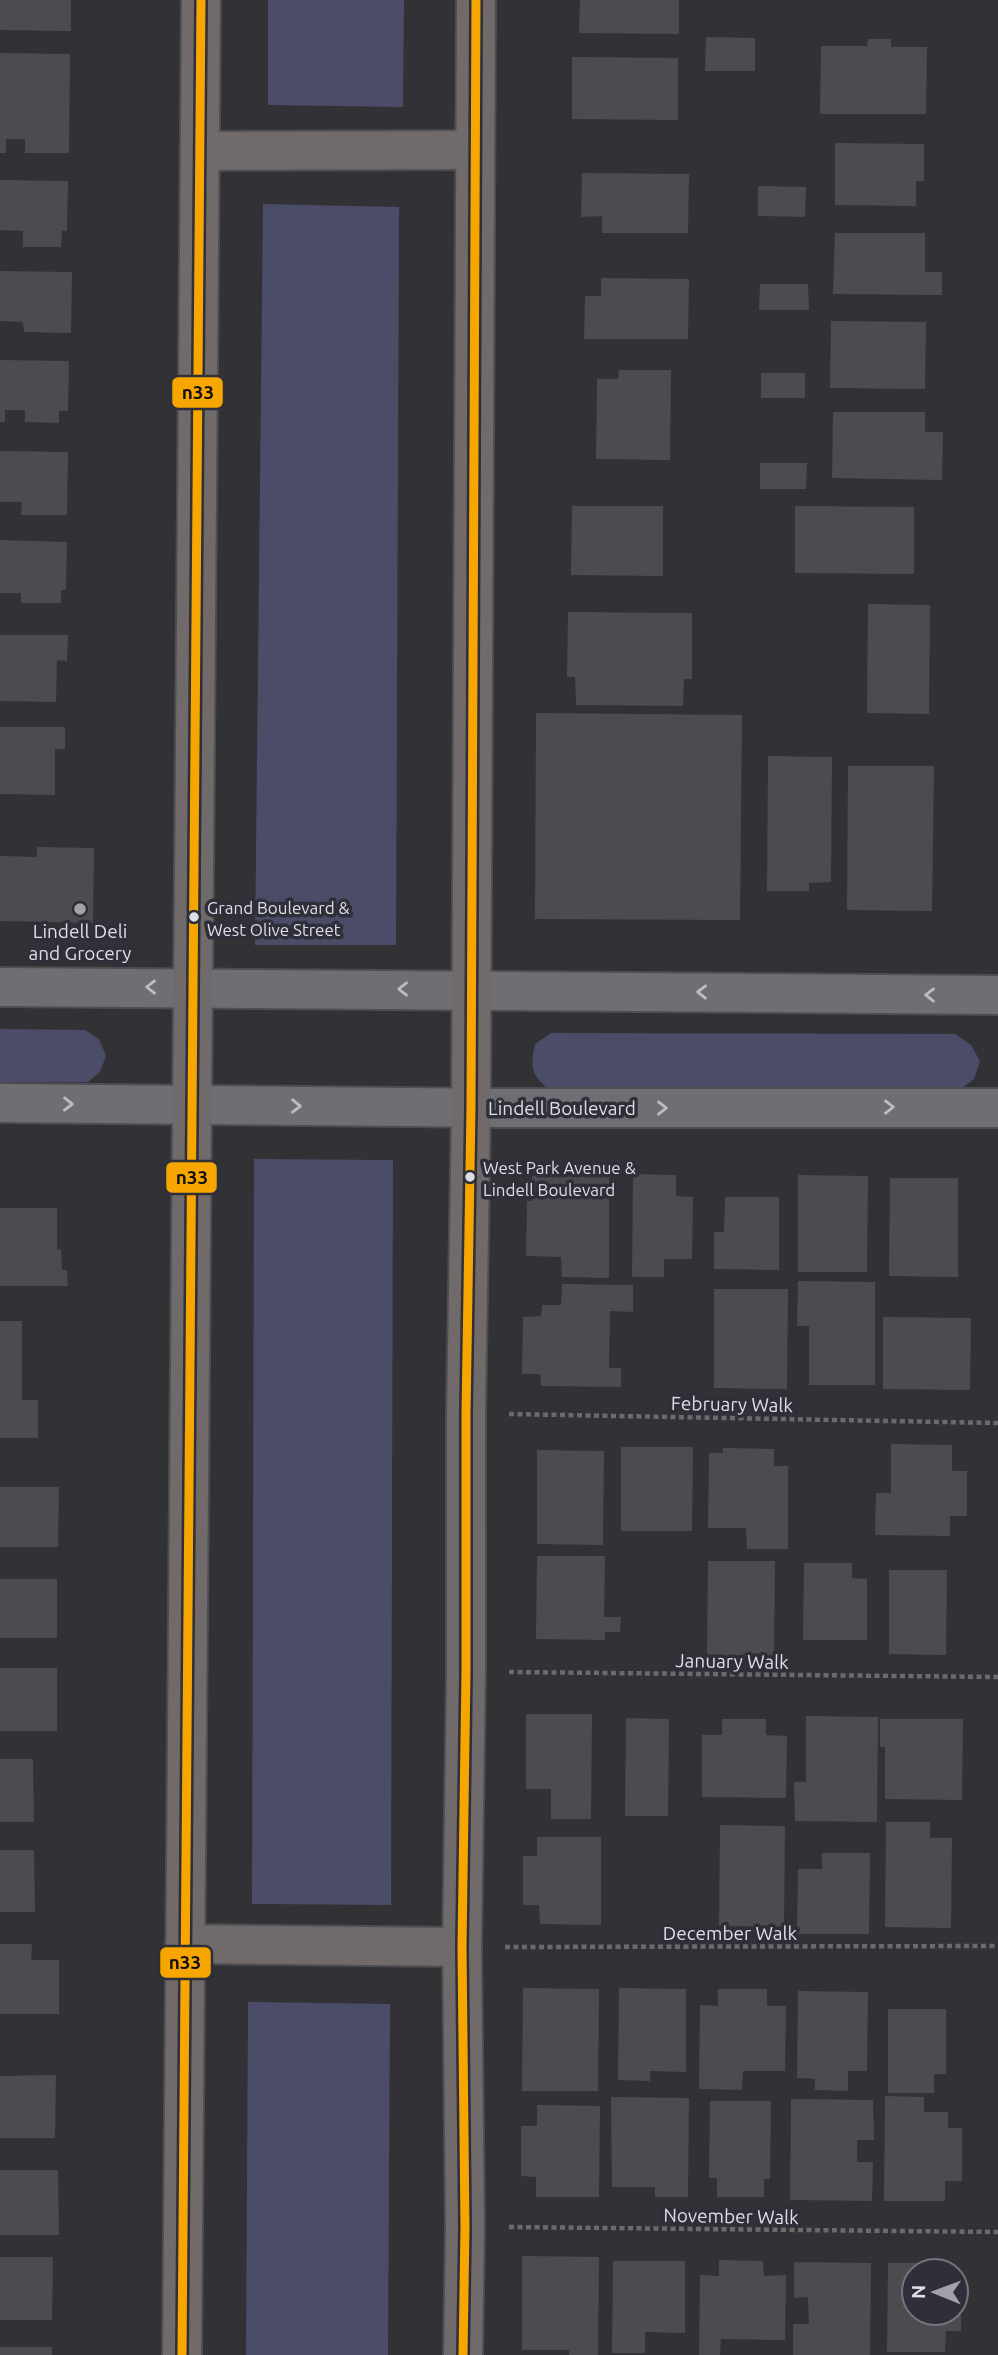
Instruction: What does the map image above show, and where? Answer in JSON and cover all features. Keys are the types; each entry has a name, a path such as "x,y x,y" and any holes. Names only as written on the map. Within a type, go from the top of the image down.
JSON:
{"highway":[{"path":"182,2355 201,0"},
{"path":"463,2355 465,2227 462,1947 471,1108 476,0"},
{"path":"200,151 475,150"},
{"path":"185,1944 462,1947"}],"street":[{"path":"0,987 998,995"},
{"name":"Lindell Boulevard","path":"0,1103 471,1108 998,1108"}],"path":[{"name":"February Walk","path":"466,1413 998,1423"},
{"name":"January Walk","path":"466,1672 998,1677"},
{"name":"December Walk","path":"462,1947 998,1946"},
{"name":"November Walk","path":"465,2227 998,2232"}],"shaded area":[{"path":"268,0 404,0 403,107 268,105"},
{"path":"263,204 399,207 396,945 255,945"},
{"path":"0,1029 85,1030 99,1039 106,1056 100,1072 88,1082 0,1082"},
{"path":"551,1033 955,1034 971,1045 980,1061 974,1079 957,1092 549,1090 535,1075 533,1059 535,1044"},
{"path":"254,1159 393,1160 391,1905 252,1904"},
{"path":"248,2002 390,2004 388,2355 246,2355"}],"building":[{"path":"0,0 71,0 71,31 0,30"},
{"path":"580,0 679,0 679,34 579,33"},
{"path":"706,37 755,38 755,71 705,71"},
{"path":"868,39 891,39 891,47 927,47 926,114 820,114 821,46 867,46"},
{"path":"0,53 70,54 69,153 25,153 25,139 6,139 6,153 0,153"},
{"path":"572,57 678,58 678,120 572,119"},
{"path":"835,143 924,144 924,181 916,181 916,206 835,205"},
{"path":"582,173 689,174 688,233 602,233 602,216 581,217"},
{"path":"0,180 68,181 67,231 62,231 61,247 23,247 23,231 0,230"},
{"path":"758,186 806,187 805,217 758,216"},
{"path":"835,233 925,233 925,272 942,272 942,295 833,294"},
{"path":"0,271 72,272 71,333 24,332 23,322 0,321"},
{"path":"601,278 689,279 688,339 584,339 585,296 601,296"},
{"path":"760,284 808,284 809,310 759,310"},
{"path":"831,321 926,322 925,389 830,388"},
{"path":"0,360 69,361 68,411 59,411 59,423 25,422 25,410 5,410 5,422 0,422"},
{"path":"619,370 671,370 670,460 596,459 597,379 618,379"},
{"path":"761,373 805,373 805,398 761,398"},
{"path":"833,412 925,412 925,432 943,432 942,480 832,478"},
{"path":"0,451 68,452 67,515 21,515 22,502 0,502"},
{"path":"760,463 807,463 806,489 760,489"},
{"path":"572,506 663,506 663,576 571,575"},
{"path":"795,506 914,507 914,574 795,573"},
{"path":"0,540 67,542 66,590 61,590 61,603 21,603 21,593 0,593"},
{"path":"868,604 930,605 929,714 867,713"},
{"path":"568,612 692,613 692,679 684,679 683,706 576,705 575,677 567,677"},
{"path":"0,635 68,635 67,661 57,660 56,702 0,701"},
{"path":"536,713 742,715 740,920 535,919"},
{"path":"0,727 65,727 65,749 55,749 55,795 0,794"},
{"path":"768,756 832,757 831,882 809,883 809,891 767,891"},
{"path":"848,766 934,766 932,911 847,910"},
{"path":"37,847 94,848 93,923 0,921 0,856 37,857"},
{"path":"633,1174 676,1175 676,1196 693,1197 692,1259 664,1259 664,1277 632,1277"},
{"path":"798,1175 868,1176 867,1272 798,1272"},
{"path":"532,1176 609,1177 609,1278 562,1277 561,1257 526,1256 527,1201 532,1201"},
{"path":"890,1178 958,1178 958,1277 889,1276"},
{"path":"725,1197 779,1197 779,1270 714,1269 714,1232 724,1232"},
{"path":"0,1208 57,1208 57,1250 61,1249 62,1270 67,1270 68,1286 0,1286"},
{"path":"798,1281 875,1282 875,1385 809,1385 809,1326 797,1326"},
{"path":"562,1284 633,1285 633,1312 610,1311 609,1368 621,1368 621,1387 541,1386 540,1374 522,1374 523,1317 541,1316 542,1305 561,1305"},
{"path":"714,1289 788,1289 787,1389 714,1388"},
{"path":"883,1317 971,1318 970,1390 883,1389"},
{"path":"0,1321 22,1321 22,1400 38,1400 38,1438 0,1438"},
{"path":"891,1444 952,1445 952,1471 967,1471 967,1516 950,1516 950,1536 875,1535 876,1493 891,1493"},
{"path":"621,1447 693,1447 692,1531 621,1531"},
{"path":"723,1448 774,1449 774,1466 788,1466 788,1549 747,1549 746,1528 708,1528 709,1453 723,1453"},
{"path":"537,1450 604,1451 603,1545 537,1544"},
{"path":"0,1487 59,1487 58,1547 0,1547"},
{"path":"537,1556 605,1556 604,1617 621,1617 620,1632 605,1632 605,1640 536,1639"},
{"path":"708,1561 775,1561 774,1657 707,1657"},
{"path":"804,1563 852,1563 852,1578 867,1579 867,1640 803,1640"},
{"path":"889,1570 947,1570 946,1655 889,1654"},
{"path":"0,1579 57,1579 57,1638 0,1638"},
{"path":"0,1668 57,1668 57,1731 0,1731"},
{"path":"526,1714 592,1714 591,1819 551,1819 551,1789 526,1789"},
{"path":"806,1716 878,1717 877,1822 795,1821 794,1782 806,1782"},
{"path":"626,1718 669,1719 668,1816 625,1816"},
{"path":"722,1719 766,1719 766,1735 787,1736 786,1798 702,1797 702,1735 722,1735"},
{"path":"880,1719 963,1719 962,1800 885,1799 885,1747 880,1747"},
{"path":"0,1759 33,1759 34,1822 0,1822"},
{"path":"886,1822 930,1822 930,1838 952,1838 951,1928 885,1927"},
{"path":"720,1825 785,1826 784,1927 719,1926"},
{"path":"537,1837 601,1837 601,1925 540,1924 539,1905 523,1905 523,1856 537,1856"},
{"path":"0,1850 34,1850 35,1912 0,1912"},
{"path":"822,1853 870,1853 869,1934 797,1934 798,1869 822,1869"},
{"path":"0,1944 32,1944 31,1960 59,1960 59,2014 0,2014"},
{"path":"523,1988 599,1989 598,2091 522,2091"},
{"path":"619,1988 686,1989 686,2072 650,2071 650,2081 618,2080"},
{"path":"718,1989 767,1989 767,2006 786,2006 785,2071 743,2071 742,2090 699,2089 700,2005 718,2006"},
{"path":"798,1991 868,1992 867,2071 848,2071 848,2091 815,2090 815,2079 797,2078"},
{"path":"888,2009 946,2009 946,2074 934,2074 934,2093 888,2093"},
{"path":"56,2075 55,2138 0,2138 0,2076"},
{"path":"885,2096 924,2097 924,2112 948,2112 948,2128 962,2128 962,2181 945,2181 945,2201 884,2201"},
{"path":"611,2097 689,2098 688,2197 655,2197 655,2187 612,2187"},
{"path":"791,2099 873,2100 874,2140 857,2140 857,2162 873,2162 872,2201 790,2200"},
{"path":"710,2101 771,2101 770,2179 764,2179 764,2197 717,2197 717,2178 709,2178"},
{"path":"537,2105 600,2106 599,2197 536,2197 536,2177 521,2176 521,2126 537,2126"},
{"path":"0,2170 58,2170 59,2235 0,2235"},
{"path":"522,2256 599,2257 598,2355 569,2355 569,2350 522,2350"},
{"path":"0,2257 53,2257 52,2320 0,2320"},
{"path":"719,2260 763,2261 764,2276 786,2275 785,2340 721,2339 720,2355 699,2355 700,2275 719,2276"},
{"path":"613,2261 685,2261 685,2333 645,2332 645,2353 612,2353"},
{"path":"794,2262 871,2263 870,2355 793,2355 793,2324 809,2324 808,2297 794,2298"},
{"path":"888,2263 900,2263 900,2327 961,2327 961,2331 946,2331 945,2352 887,2352"},
{"path":"0,2347 52,2347 52,2355 0,2355"}],"transit line":[{"name":"n33","path":"182,2355 201,0"},
{"name":"n33","path":"463,2355 465,2227 462,1947 471,1108 476,0"}],"place":[{"name":"Lindell Deli and Grocery","path":"80,909"},
{"name":"Grand Boulevard & West Olive Street","path":"194,917"},
{"name":"West Park Avenue & Lindell Boulevard","path":"470,1177"}]}
